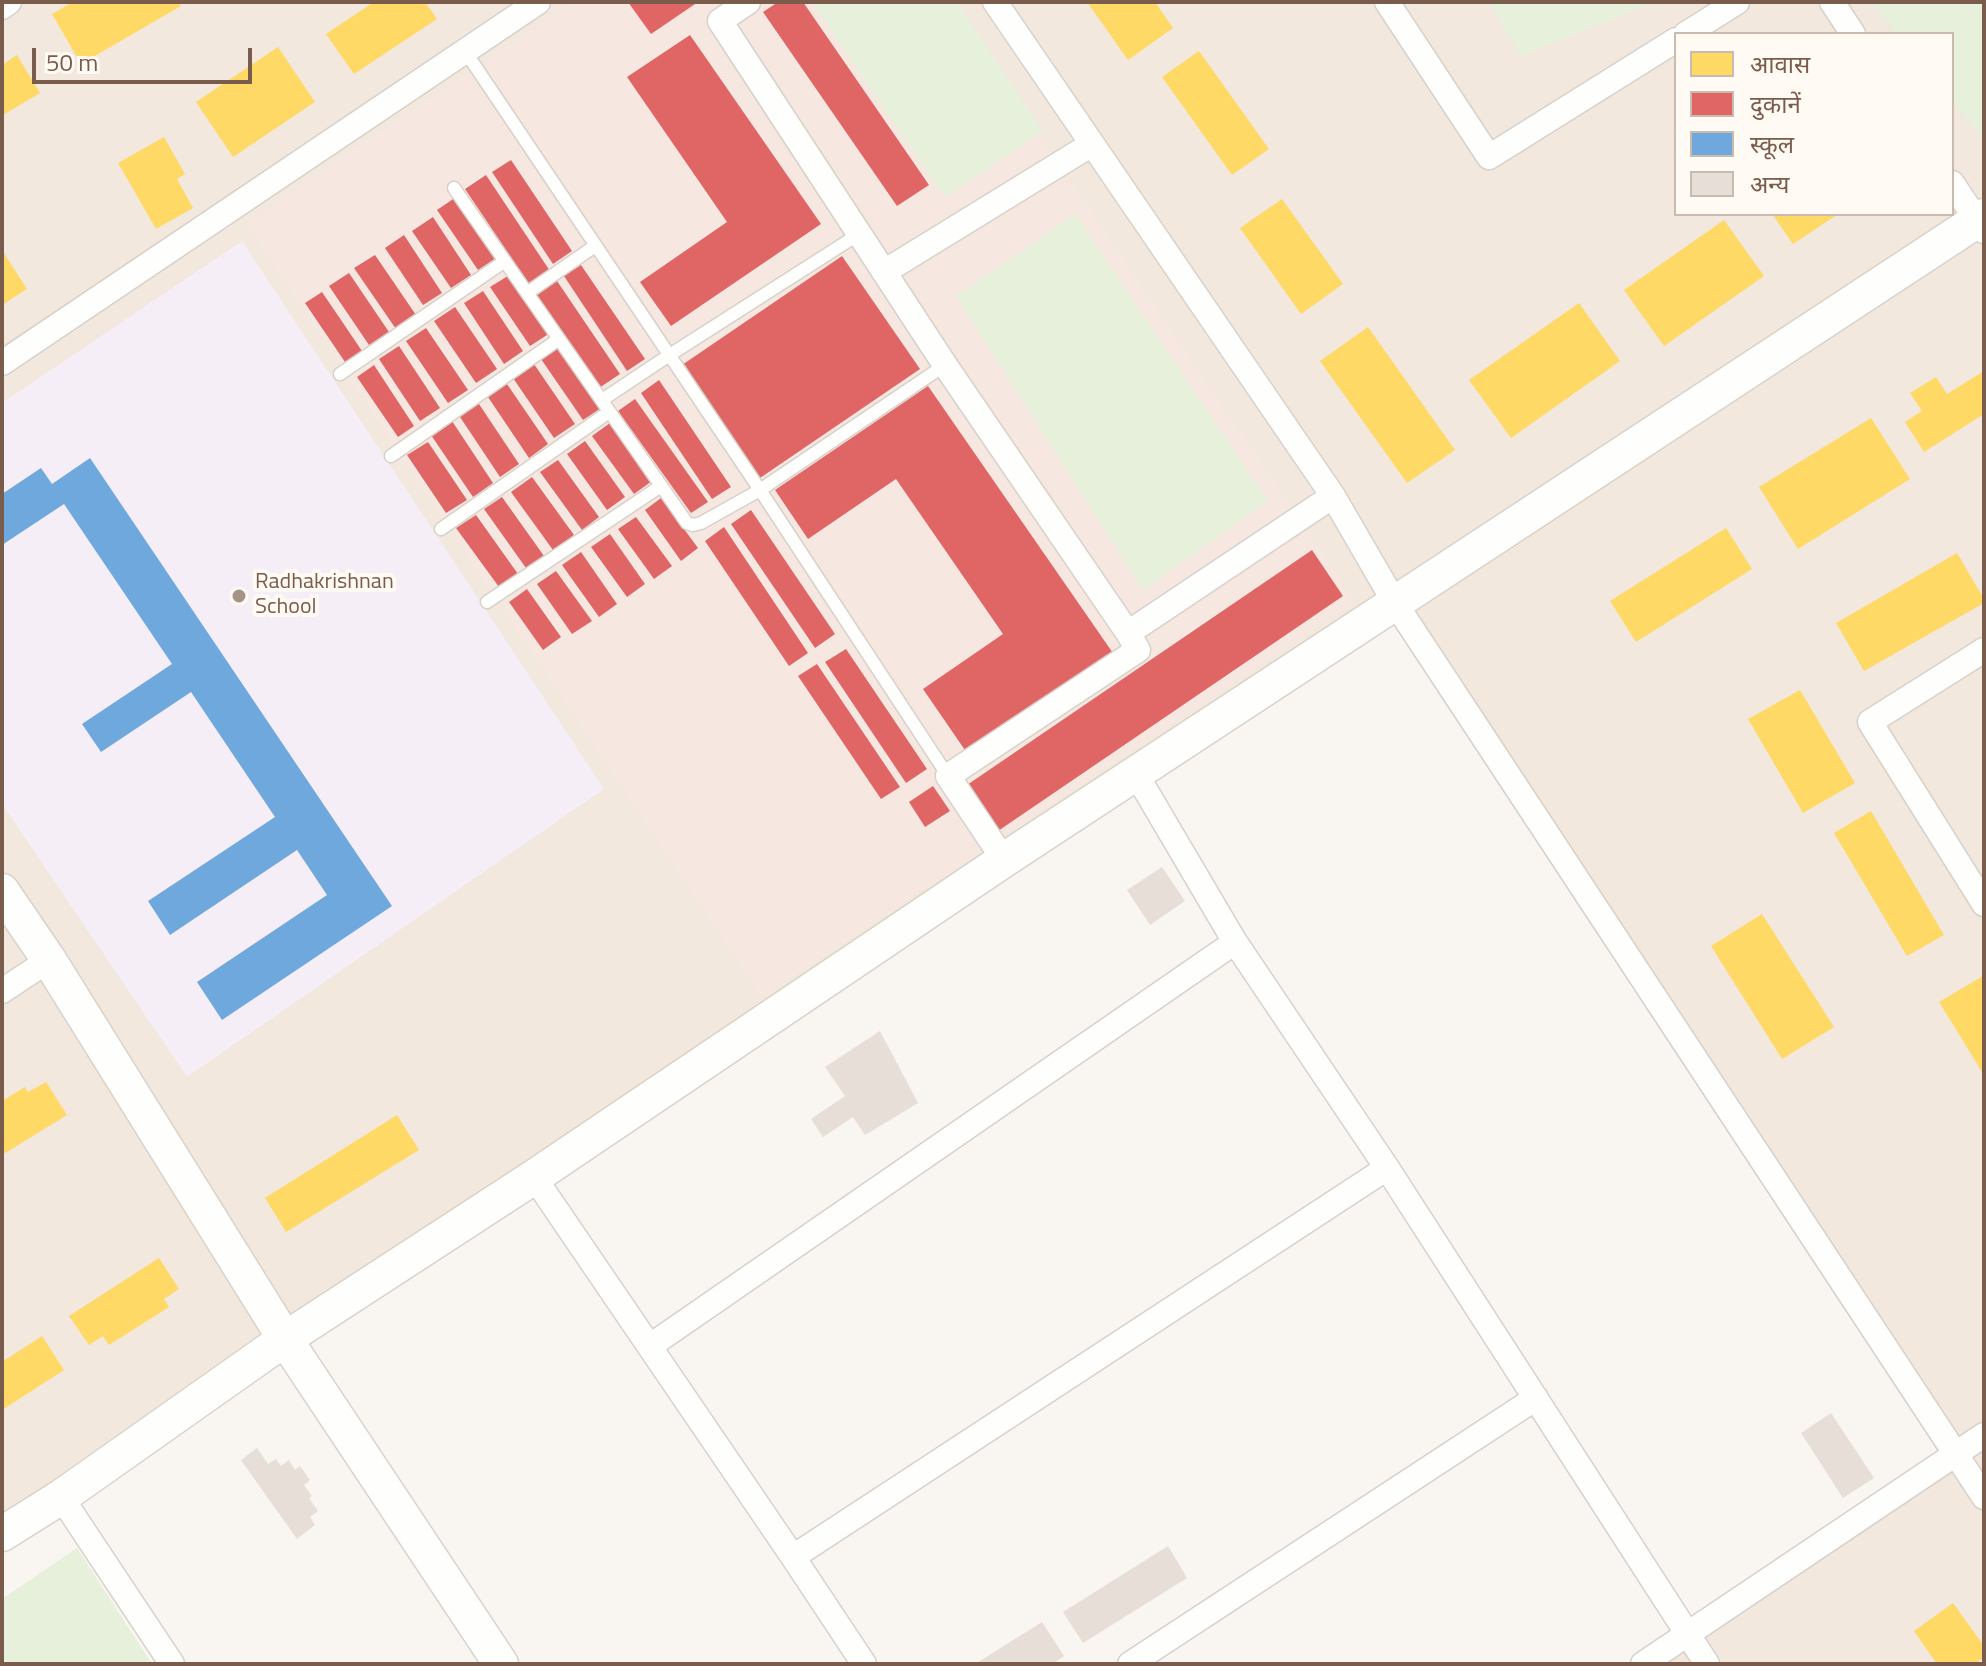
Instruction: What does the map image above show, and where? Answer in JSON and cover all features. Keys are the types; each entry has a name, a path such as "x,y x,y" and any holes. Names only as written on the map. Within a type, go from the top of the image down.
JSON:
{"main road":[{"path":"2,1534 61,1497 285,1339 534,1177 1004,860 1982,222"},
{"path":"2,891 49,960 285,1339 501,1664"}],"street":[{"path":"2,7 9,2"},
{"path":"2,363 538,2"},
{"path":"748,2 720,21 945,365 1138,650 948,776 1004,860"},
{"path":"995,2 1333,496 1395,603 1984,1497"},
{"path":"1387,2 1489,157 1674,41"},
{"path":"1689,32 1737,2"},
{"path":"1832,2 1852,32"},
{"path":"884,272 1092,144"},
{"path":"1954,186 1982,222"},
{"path":"1128,633 1333,496"},
{"path":"1984,650 1870,722 1984,904"},
{"path":"1136,774 1235,942 1387,1168 1707,1664"},
{"path":"650,1346 1235,942"},
{"path":"2,991 49,960"},
{"path":"793,1557 1387,1168"},
{"path":"534,1177 864,1664"},
{"path":"1130,1664 1536,1398"},
{"path":"1643,1664 1984,1435"},
{"path":"61,1497 172,1664"}],"lane":[{"path":"465,51 948,776"},
{"path":"454,188 687,523 701,523 760,490 945,365"},
{"path":"441,529 668,356 859,234"},
{"path":"527,293 595,246"},
{"path":"340,374 505,261"},
{"path":"391,456 559,339"},
{"path":"487,602 661,486"}],"shaded area":[{"path":"2,2 1984,2 1984,1664 1648,1664 1954,1455 1395,603 2,1523"},
{"path":"572,2 949,2 1355,602 762,997 246,223"},
{"name":"Radhakrishnan School","path":"242,241 604,789 187,1077 2,804 2,403"}],"green space":[{"path":"812,2 957,2 1043,131 945,198"},
{"path":"1489,2 1654,2 1521,56"},
{"path":"1871,2 1984,2 1984,140 1954,103 1954,32 1895,32"},
{"path":"1075,214 1268,501 1143,590 956,296"},
{"path":"77,1548 152,1664 2,1664 2,1599"}],"building: आवास":[{"path":"73,2 178,2 181,6 81,64 52,14"},
{"path":"374,2 425,2 437,19 354,74 326,34"},
{"path":"1087,2 1155,2 1173,28 1128,60"},
{"path":"278,47 315,102 233,157 196,102"},
{"path":"1199,51 1269,149 1232,175 1162,77"},
{"path":"17,55 40,93 3,115 2,65"},
{"path":"164,137 185,174 177,179 193,208 156,229 118,163"},
{"path":"1282,199 1343,284 1301,314 1240,228"},
{"path":"1773,216 1835,216 1793,244"},
{"path":"1724,220 1764,276 1664,346 1624,290"},
{"path":"2,250 27,289 2,305"},
{"path":"1579,303 1620,361 1511,438 1469,380"},
{"path":"1368,327 1455,450 1407,483 1320,361"},
{"path":"1984,371 1984,414 1924,452 1905,422 1922,411 1910,393 1936,377 1947,394"},
{"path":"1871,418 1910,479 1798,549 1759,487"},
{"path":"1726,528 1752,569 1636,642 1610,601"},
{"path":"1957,553 1984,603 1864,671 1836,623"},
{"path":"1800,690 1855,783 1803,813 1748,719"},
{"path":"1871,811 1944,935 1907,956 1834,833"},
{"path":"1762,914 1834,1027 1782,1059 1711,946"},
{"path":"1984,977 1984,1075 1939,1002"},
{"path":"46,1082 67,1115 2,1155 2,1101 25,1087 28,1092"},
{"path":"397,1115 419,1150 286,1232 265,1198"},
{"path":"159,1258 179,1289 164,1299 169,1307 109,1345 103,1336 89,1345 69,1316"},
{"path":"42,1336 64,1370 2,1410 2,1362"},
{"path":"1953,1603 1984,1646 1984,1657 1975,1664 1937,1664 1914,1631"}],"building: दुकानें":[{"path":"628,2 698,2 651,34"},
{"path":"778,2 803,2 929,185 897,206 763,12"},
{"path":"690,35 821,224 671,326 640,282 727,222 627,77"},
{"path":"511,160 572,251 553,264 492,172"},
{"path":"486,175 550,271 529,284 465,189"},
{"path":"456,197 496,258 478,270 437,210"},
{"path":"433,217 471,275 451,288 412,231"},
{"path":"404,235 442,293 423,305 385,248"},
{"path":"375,255 416,315 396,329 354,268"},
{"path":"842,256 920,369 760,478 682,365"},
{"path":"581,265 645,359 627,371 564,276"},
{"path":"349,273 389,332 369,345 329,286"},
{"path":"511,274 550,333 530,346 490,287"},
{"path":"557,281 620,374 599,388 536,296"},
{"path":"483,291 523,351 504,364 464,303"},
{"path":"322,292 362,351 345,362 305,303"},
{"path":"455,307 497,369 476,383 434,321"},
{"path":"426,328 468,390 448,403 406,341"},
{"path":"399,346 440,408 420,421 379,359"},
{"path":"560,346 601,408 583,420 541,359"},
{"path":"534,364 575,424 554,438 513,378"},
{"path":"374,365 414,426 398,437 357,377"},
{"path":"659,380 731,487 712,499 641,393"},
{"path":"507,384 548,444 529,458 488,397"},
{"path":"928,386 1115,656 969,756 923,689 1003,634 896,479 808,539 775,490"},
{"path":"635,399 708,502 691,513 618,411"},
{"path":"479,404 519,464 500,477 460,417"},
{"path":"452,421 493,483 473,497 431,435"},
{"path":"610,423 652,481 634,494 592,436"},
{"path":"585,441 625,497 607,510 567,454"},
{"path":"428,442 467,500 446,513 407,455"},
{"path":"558,460 599,517 582,530 540,472"},
{"path":"532,477 574,535 553,550 511,492"},
{"path":"502,497 544,556 526,568 484,509"},
{"path":"661,498 698,548 681,561 645,510"},
{"path":"751,510 835,634 815,648 731,524"},
{"path":"476,515 518,574 499,587 456,528"},
{"path":"636,517 672,566 654,579 618,529"},
{"path":"724,527 808,653 789,666 705,541"},
{"path":"610,534 645,584 627,597 591,547"},
{"path":"1312,550 1343,596 998,831 967,785"},
{"path":"581,552 617,604 599,617 562,565"},
{"path":"556,571 592,621 572,634 537,584"},
{"path":"527,589 561,637 543,650 509,602"},
{"path":"846,649 927,769 906,783 825,662"},
{"path":"817,664 900,787 881,799 798,676"},
{"path":"933,786 950,811 925,827 909,802"}],"building: स्कूल":[{"path":"90,458 392,906 222,1020 197,982 327,895 297,850 170,935 148,901 275,817 191,692 101,752 82,724 172,664 64,504 2,545 2,494 41,468 52,484"}],"building: अन्य":[{"path":"1162,867 1185,901 1150,925 1127,890"},
{"path":"880,1031 918,1103 865,1135 853,1117 823,1137 811,1119 845,1096 825,1067"},
{"path":"1831,1413 1874,1478 1843,1498 1801,1433"},
{"path":"257,1448 268,1464 276,1459 281,1466 289,1460 295,1470 300,1466 310,1480 304,1485 318,1511 310,1517 315,1525 297,1539 241,1460"},
{"path":"1168,1546 1187,1578 1083,1643 1063,1612"},
{"path":"1042,1622 1064,1656 1052,1664 975,1664"}],"place":[{"name":"Radhakrishnan School","path":"239,596"}]}
